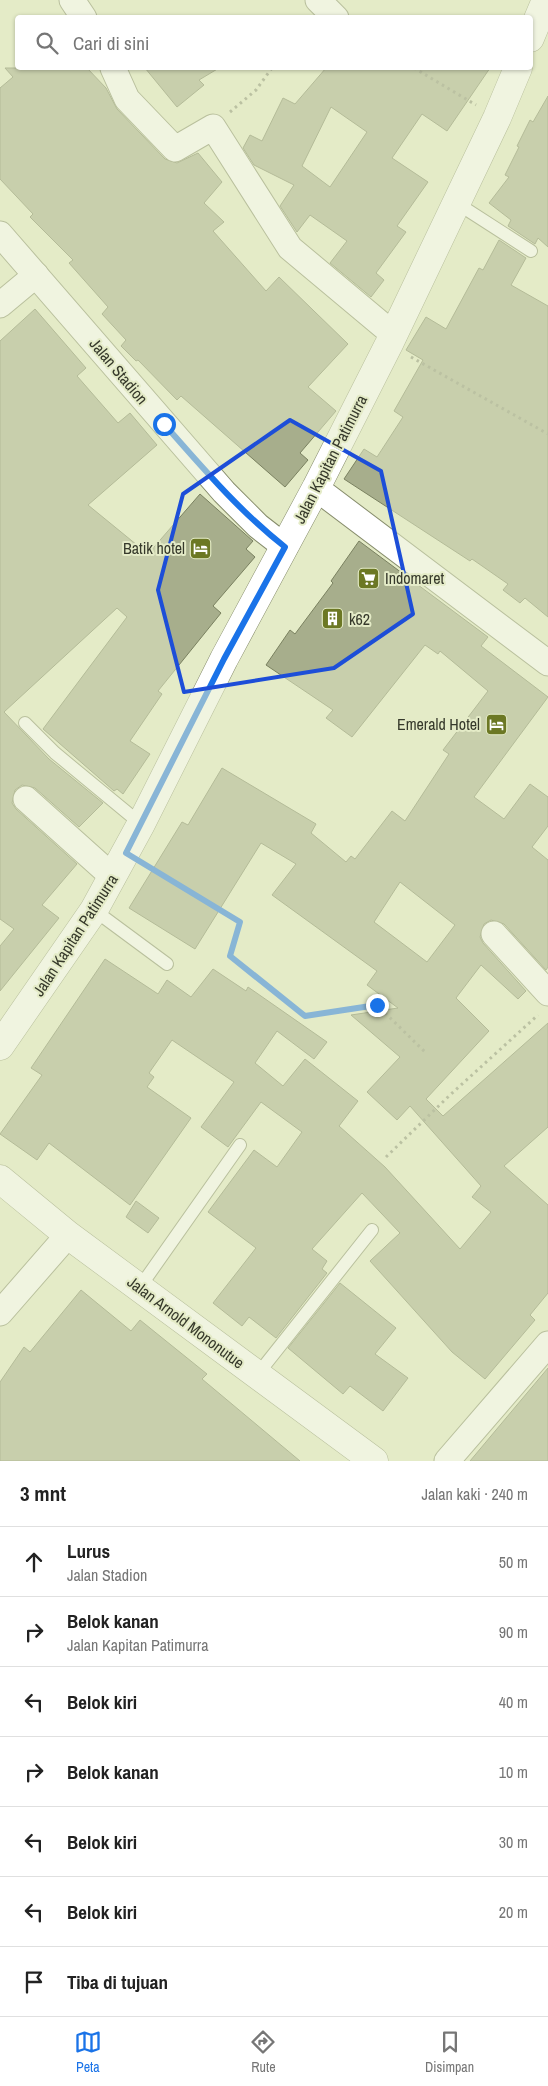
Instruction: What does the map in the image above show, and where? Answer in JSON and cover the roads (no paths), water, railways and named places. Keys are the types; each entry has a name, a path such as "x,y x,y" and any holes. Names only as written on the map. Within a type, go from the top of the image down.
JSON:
{"main road":[{"path":"533,31 546,0"},
{"name":"Jalan Kapitan Patimurra","path":"0,1046 94,910 126,853 224,659 316,488 391,340 497,118 517,70"},
{"name":"Jalan Arnold Mononutue","path":"0,1179 68,1235 374,1461"}],"street":[{"path":"72,0 82,15"},
{"path":"318,0 333,15"},
{"path":"114,70 127,99 175,149 213,127 290,248 391,340"},
{"name":"Jalan Stadion","path":"0,234 224,492 258,526 285,547"},
{"path":"0,305 36,275"},
{"path":"316,488 548,663"},
{"path":"26,799 113,877"},
{"path":"494,934 544,1003"},
{"path":"0,1313 68,1235"},
{"path":"447,1461 548,1344"}],"lane":[{"path":"456,202 531,251"},
{"path":"25,722 55,752 141,824"},
{"path":"94,910 167,964"},
{"path":"140,1287 240,1144"},
{"path":"258,1375 372,1230"}],"place":[{"name":"Batik hotel","path":"201,548"},
{"name":"Indomaret","path":"369,578"},
{"name":"k62","path":"333,619"},
{"name":"Emerald Hotel","path":"496,724"}]}
